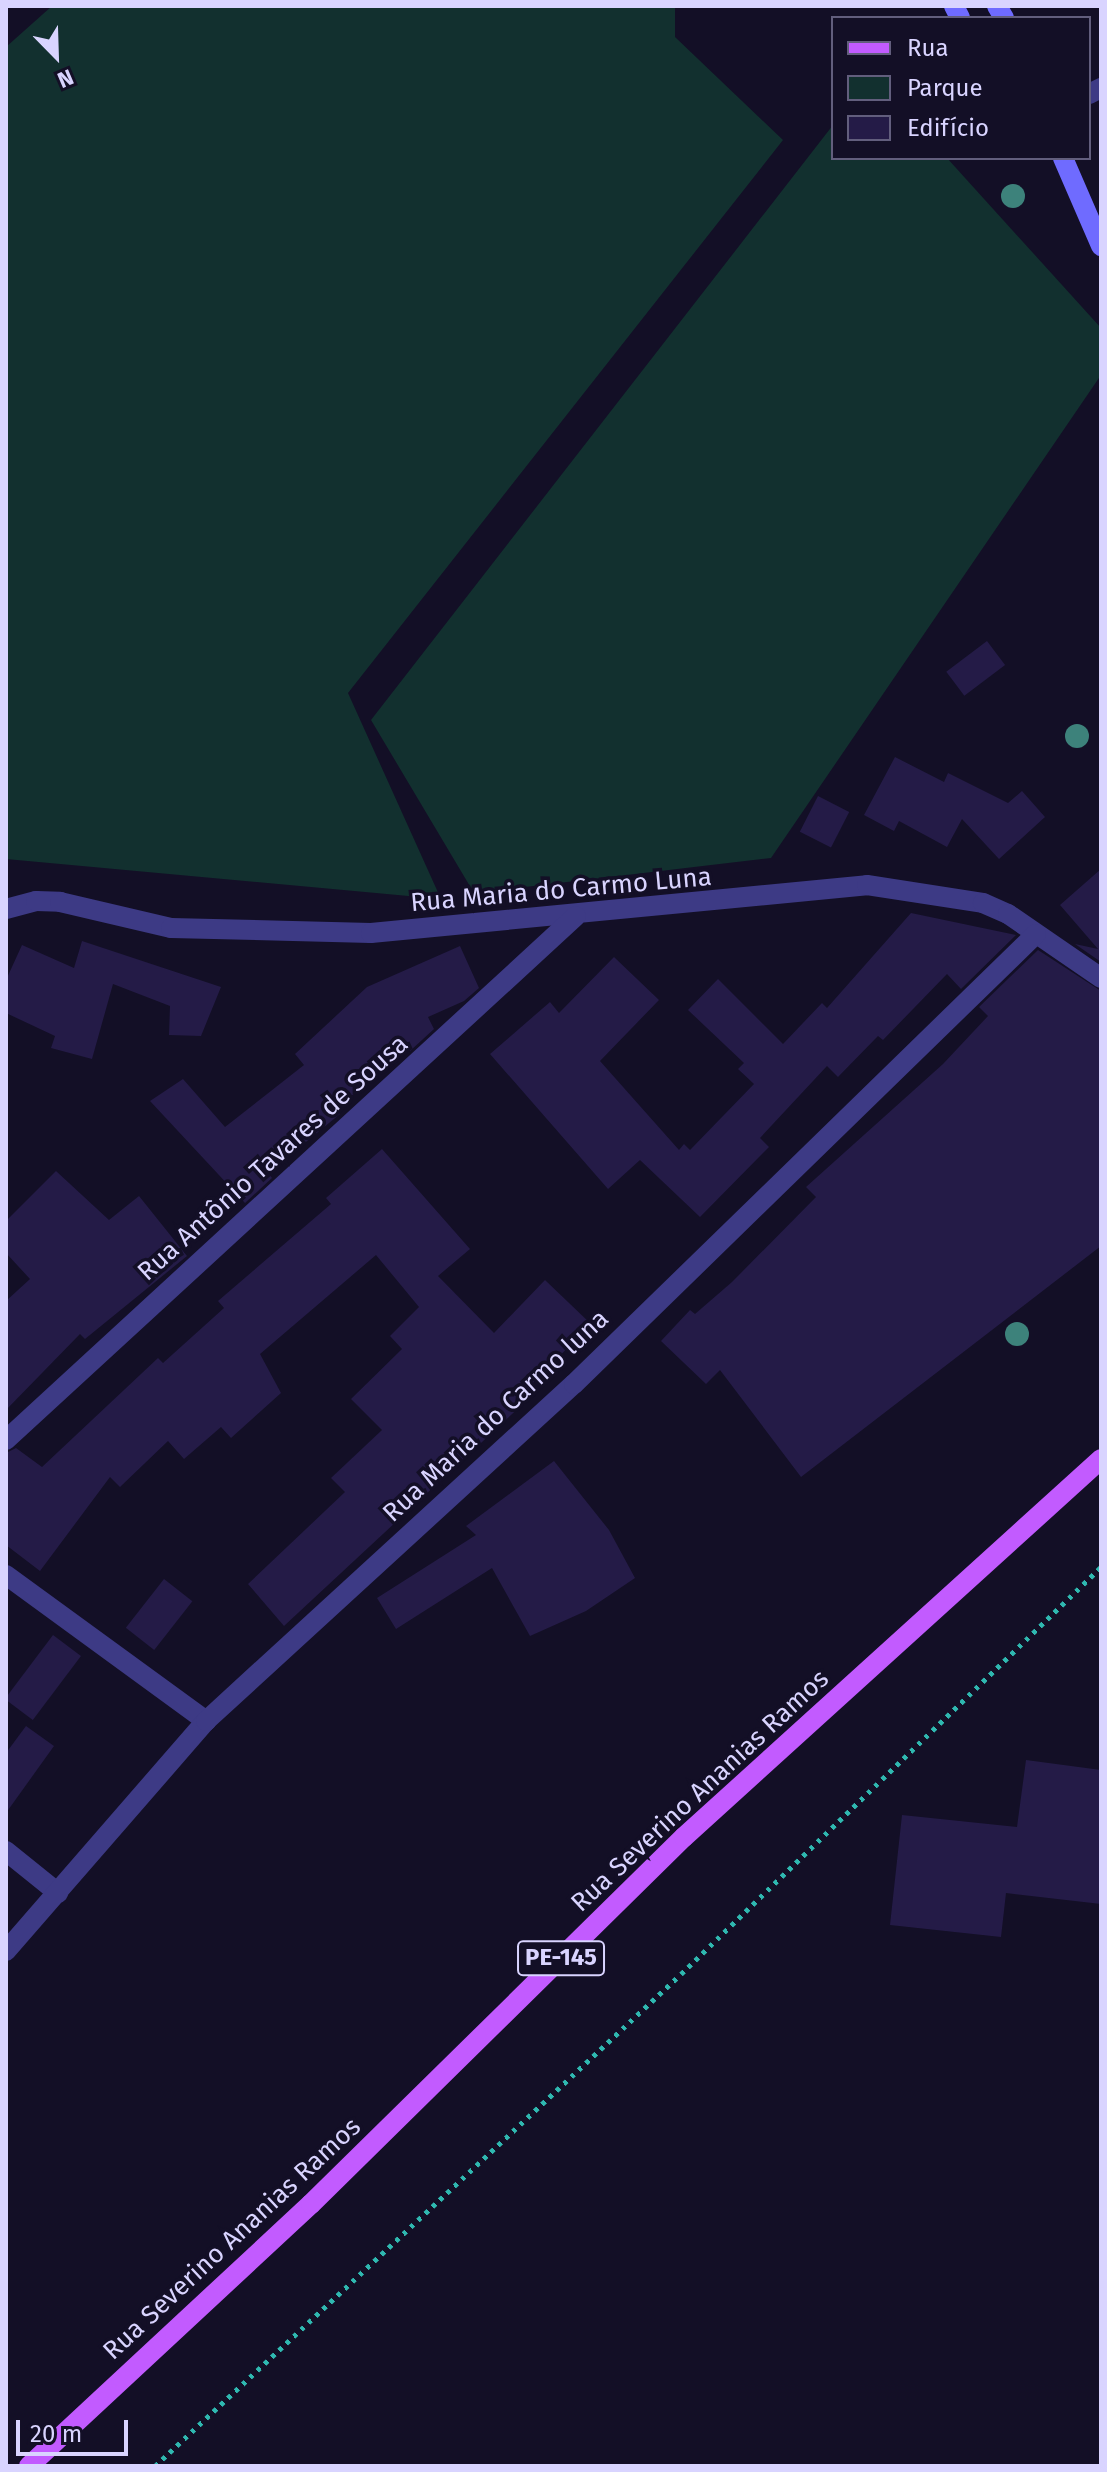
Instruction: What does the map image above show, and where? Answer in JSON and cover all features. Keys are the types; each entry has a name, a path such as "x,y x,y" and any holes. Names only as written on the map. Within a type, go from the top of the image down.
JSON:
{"main road":[{"path":"1060,163 1096,225 1101,246"},
{"name":"Rua Severino Ananias Ramos","path":"29,2466 311,2204 684,1837 1101,1459"}],"street":[{"name":"Rua Maria do Carmo Luna","path":"6,909 60,902 171,928 371,933 576,916 867,885 983,903 1101,978"},
{"name":"Rua Antônio Tavares de Sousa","path":"6,1440 576,916"},
{"name":"Rua Maria do Carmo luna","path":"6,1951 206,1721 574,1384 1036,934"},
{"path":"6,1575 206,1721"},
{"path":"6,1851 58,1893"}],"path":[{"path":"155,2466 681,1974 1101,1567"}],"green space":[{"path":"52,6 675,6 675,37 783,140 348,693 441,899 6,859 6,47"},
{"path":"831,128 831,160 949,160 1101,328 1101,375 771,858 474,893 371,720"}],"building":[{"path":"987,641 1005,665 964,696 946,672"},
{"path":"895,757 944,782 948,773 1008,803 1022,791 1045,817 999,859 962,819 947,847 899,821 894,831 864,815"},
{"path":"818,796 849,812 831,848 800,832"},
{"path":"1101,869 1101,962 1075,944 1098,949 1060,905"},
{"path":"911,913 1016,935 961,989 947,974 883,1040 878,1036 838,1077 827,1066 760,1138 769,1147 700,1217 640,1160 608,1189 490,1054 550,1002 559,1013 614,957 659,1000 600,1061 679,1150 684,1144 690,1150 754,1084 738,1069 744,1063 688,1010 718,979 783,1044 822,1003 827,1008"},
{"path":"82,941 221,987 201,1036 169,1035 170,1006 113,984 92,1059 51,1048 55,1036 6,1013 6,980 22,945 74,968"},
{"path":"460,946 479,988 464,1001 428,1017 434,1029 410,1051 407,1046 336,1110 340,1114 268,1173 272,1178 245,1203 150,1101 183,1079 225,1127 304,1065 295,1054 367,987"},
{"path":"1038,950 1101,991 1101,1246 801,1477 720,1370 706,1384 661,1341 690,1310 695,1314 732,1282 816,1197 806,1187 943,1064 988,1016 979,1007"},
{"path":"382,1149 470,1249 438,1276 494,1333 545,1280 591,1324 533,1383 539,1389 284,1626 248,1584 345,1492 331,1478 382,1430 351,1399 402,1349 390,1336 419,1307 376,1255 260,1354 281,1393 231,1438 221,1427 184,1459 168,1441 120,1487 110,1477 40,1571 6,1545 6,1453 16,1448 42,1467 158,1358 163,1363 224,1308 218,1301 331,1204 326,1198"},
{"path":"56,1171 109,1220 139,1196 187,1256 85,1339 80,1334 6,1410 6,1301 30,1279 6,1253 6,1221"},
{"path":"554,1461 609,1530 635,1578 586,1611 530,1636 492,1568 396,1629 377,1598 476,1535 466,1526"},
{"path":"164,1579 192,1601 154,1650 126,1628"},
{"path":"53,1635 81,1656 33,1720 6,1697"},
{"path":"26,1726 54,1746 6,1813 6,1753"},
{"path":"1026,1760 1101,1770 1101,1904 1006,1893 1001,1937 890,1925 902,1815 1017,1827"}]}
